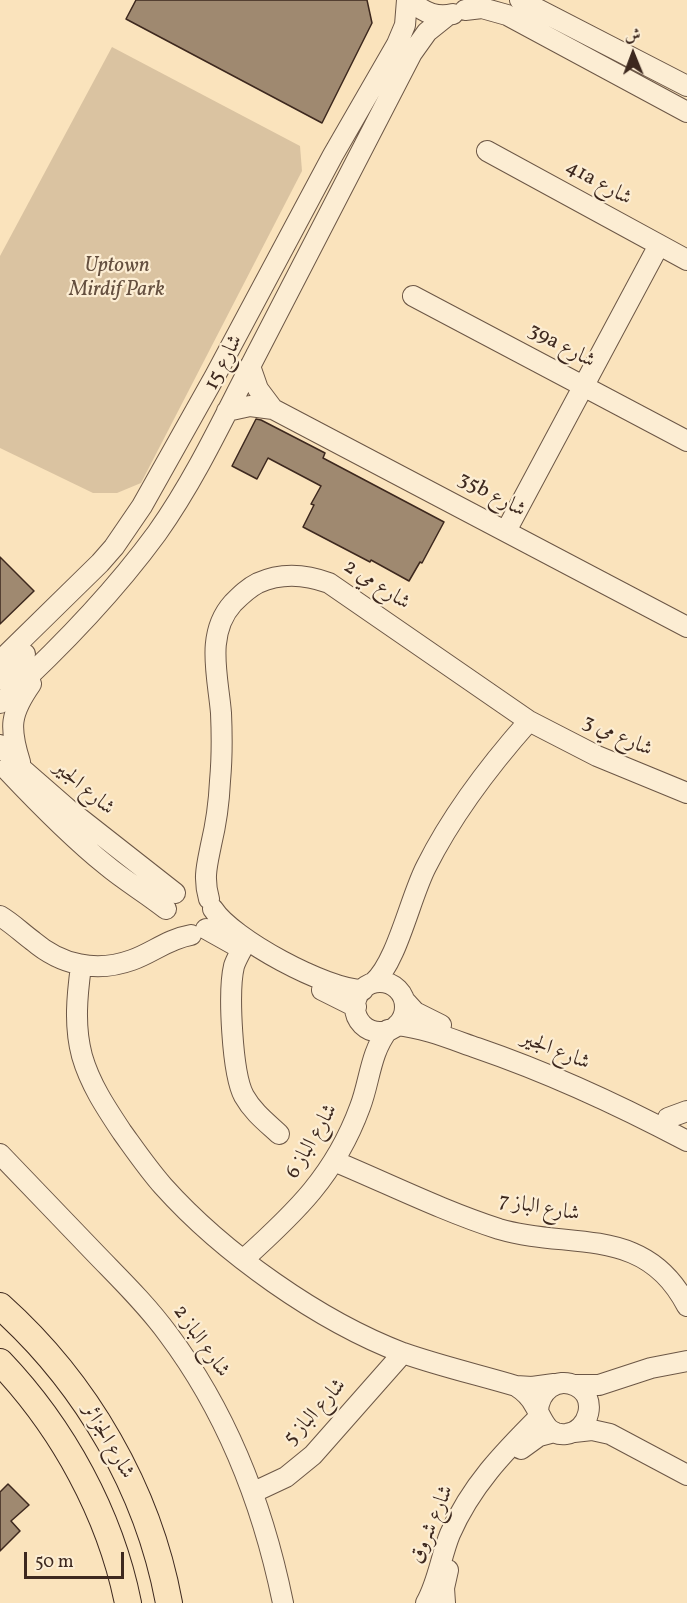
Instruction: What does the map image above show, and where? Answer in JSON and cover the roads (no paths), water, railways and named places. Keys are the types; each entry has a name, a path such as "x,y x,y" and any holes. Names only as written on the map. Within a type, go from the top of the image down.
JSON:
{"main road":[{"name":"شارع الجزائر","path":"0,1306 43,1349 63,1373 114,1449 140,1504 150,1532 169,1603"},
{"name":"شارع الجزائر","path":"0,1362 45,1415 74,1463 110,1540 128,1603"}],"street":[{"path":"409,0 428,13 462,8 482,8 507,15 687,112"},
{"name":"شارع 15","path":"0,661 100,563 142,506 215,376 333,155 397,44 405,25 409,0"},
{"path":"520,0 687,86"},
{"name":"شارع 15","path":"0,703 47,660 119,581 158,532 195,471 227,411 412,52 427,32 462,8"},
{"name":"41a شارع","path":"487,151 687,260"},
{"path":"506,531 659,245"},
{"name":"39a شارع","path":"413,296 687,441"},
{"name":"35b شارع","path":"250,366 258,389 273,409"},
{"path":"215,376 239,388"},
{"name":"35b شارع","path":"227,411 250,406 273,409 687,627"},
{"name":"شارع مي 2","path":"211,904 205,868 218,807 221,773 221,716 214,659 216,637 219,626 230,607 243,593 262,582 284,575 299,575 315,577 329,583 529,721"},
{"path":"0,679 54,625 62,613 64,600"},
{"path":"7,766 13,741 13,715 21,698 47,660"},
{"path":"364,1001 385,970 419,882 436,848 485,774 529,721"},
{"name":"شارع مي 3","path":"529,721 597,756 687,794"},
{"name":"شارع الجير","path":"0,745 7,766 54,819 123,879 173,902"},
{"name":"شارع الجير","path":"7,766 68,809 140,865 157,873 173,902"},
{"path":"123,879 136,874 140,865"},
{"path":"160,946 173,902 205,868"},
{"path":"173,902 201,891 228,927 268,953 340,986 364,1001 375,1030 392,1027 404,1016 392,954"},
{"path":"173,902 175,931 198,932 364,1001"},
{"path":"0,916 43,949 68,962 97,967 122,963 175,939 198,932 212,920 211,904"},
{"path":"242,949 234,966 232,985 235,1068 243,1094 250,1106 279,1134"},
{"path":"81,966 77,997 79,1037 82,1056 96,1090 145,1164 163,1185 201,1225 274,1281 369,1338 403,1353 516,1386 576,1393 636,1372 687,1361"},
{"path":"364,1001 386,983 401,994"},
{"name":"شارع الجير","path":"401,994 415,1012 430,1021 546,1062 687,1128"},
{"name":"شارع الباز 6","path":"364,1001 373,1060"},
{"name":"شارع الجير","path":"392,1027 428,1031 543,1073 636,1114 687,1141"},
{"name":"شارع الباز 6","path":"244,1259 301,1207 324,1177 360,1107 378,1044 392,1027"},
{"path":"668,1118 687,1111"},
{"name":"شارع الباز 2","path":"0,1154 135,1294 167,1333 214,1405 254,1492 270,1545 283,1603"},
{"name":"شارع الباز 7","path":"334,1161 501,1229 541,1237 619,1247 648,1262 661,1272 687,1306"},
{"name":"شارع الباز 5","path":"254,1492 286,1477 313,1455 403,1353"},
{"path":"539,1414 540,1398 544,1392 576,1393 687,1372"},
{"path":"516,1386 531,1400 543,1424 554,1432 567,1434 592,1430 610,1434 687,1475"},
{"path":"574,1432 585,1423 588,1416 576,1393"},
{"path":"576,1393 610,1434"},
{"name":"شارع شروق","path":"426,1603 450,1535 470,1494 503,1452 539,1414"},
{"name":"شارع شروق","path":"445,1603 445,1581 454,1551 482,1496 499,1473 526,1444 539,1436 554,1432"}],"park label":[{"name":"Uptown Mirdif Park","path":"117,279"}]}
